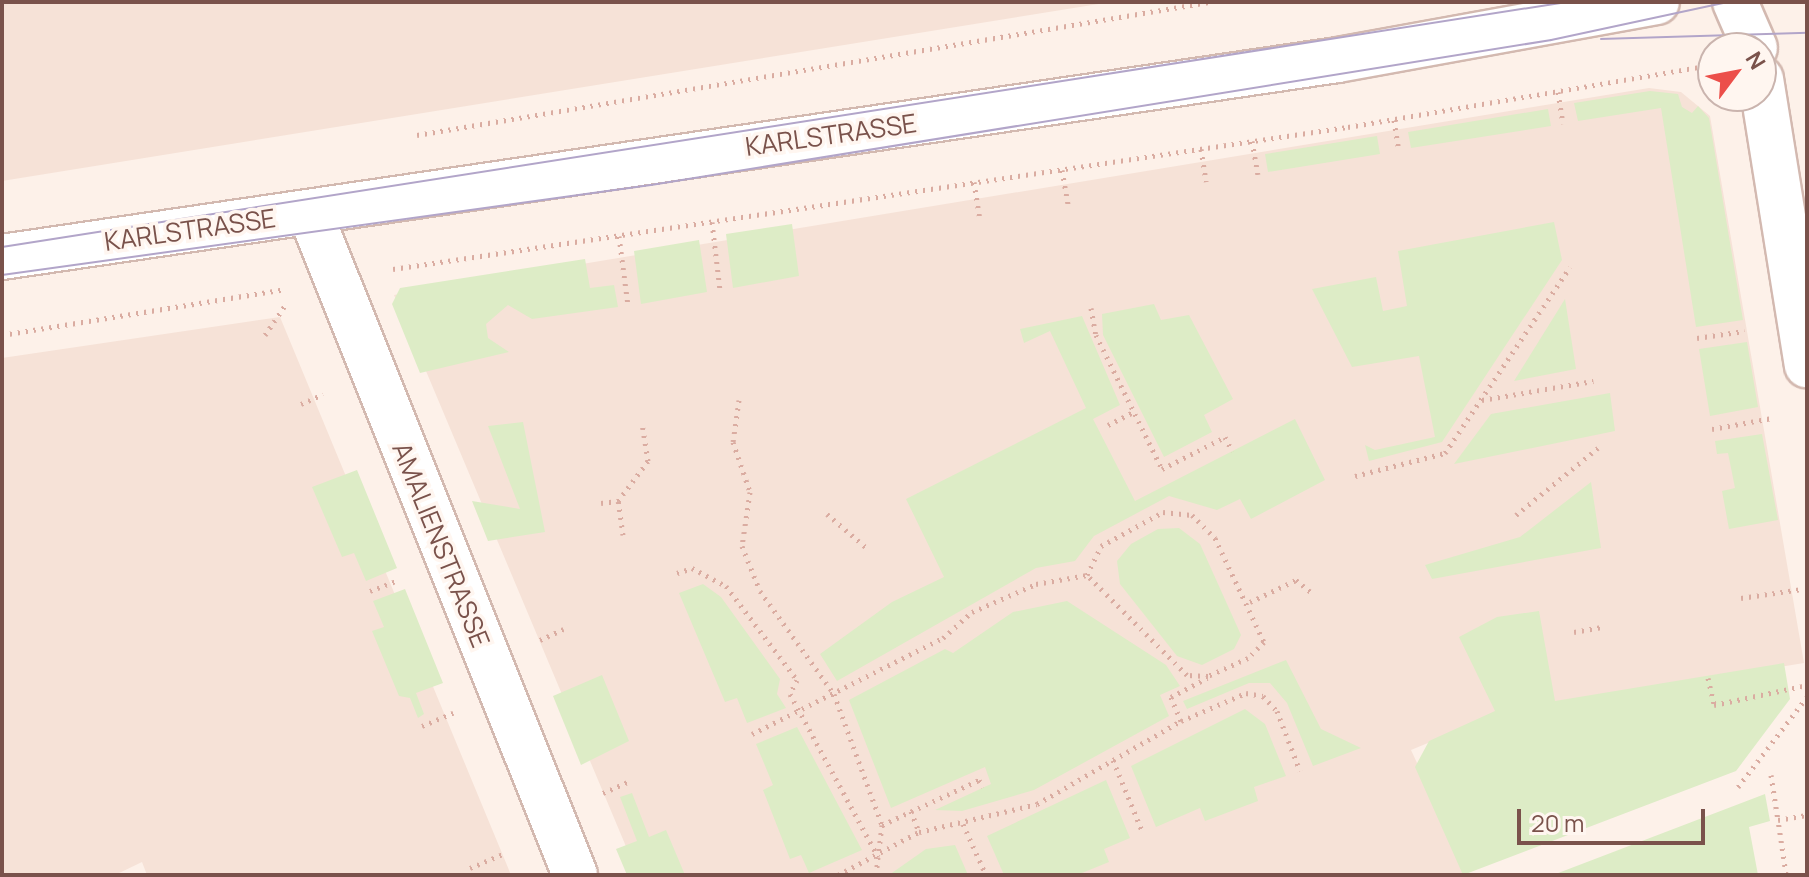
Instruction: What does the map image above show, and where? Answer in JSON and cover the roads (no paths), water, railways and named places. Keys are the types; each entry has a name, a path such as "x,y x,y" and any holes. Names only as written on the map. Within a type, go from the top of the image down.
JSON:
{"street":[{"name":"KARLSTRASSE","path":"2,257 1338,60 1657,2"},
{"path":"1735,2 1748,32"},
{"path":"1766,112 1807,365"},
{"name":"AMALIENSTRASSE","path":"310,213 575,875"}],"tram line":[{"path":"2,247 1567,2"},
{"path":"2,275 651,185 1551,40 1728,2"},
{"path":"1601,39 1807,33"}]}
